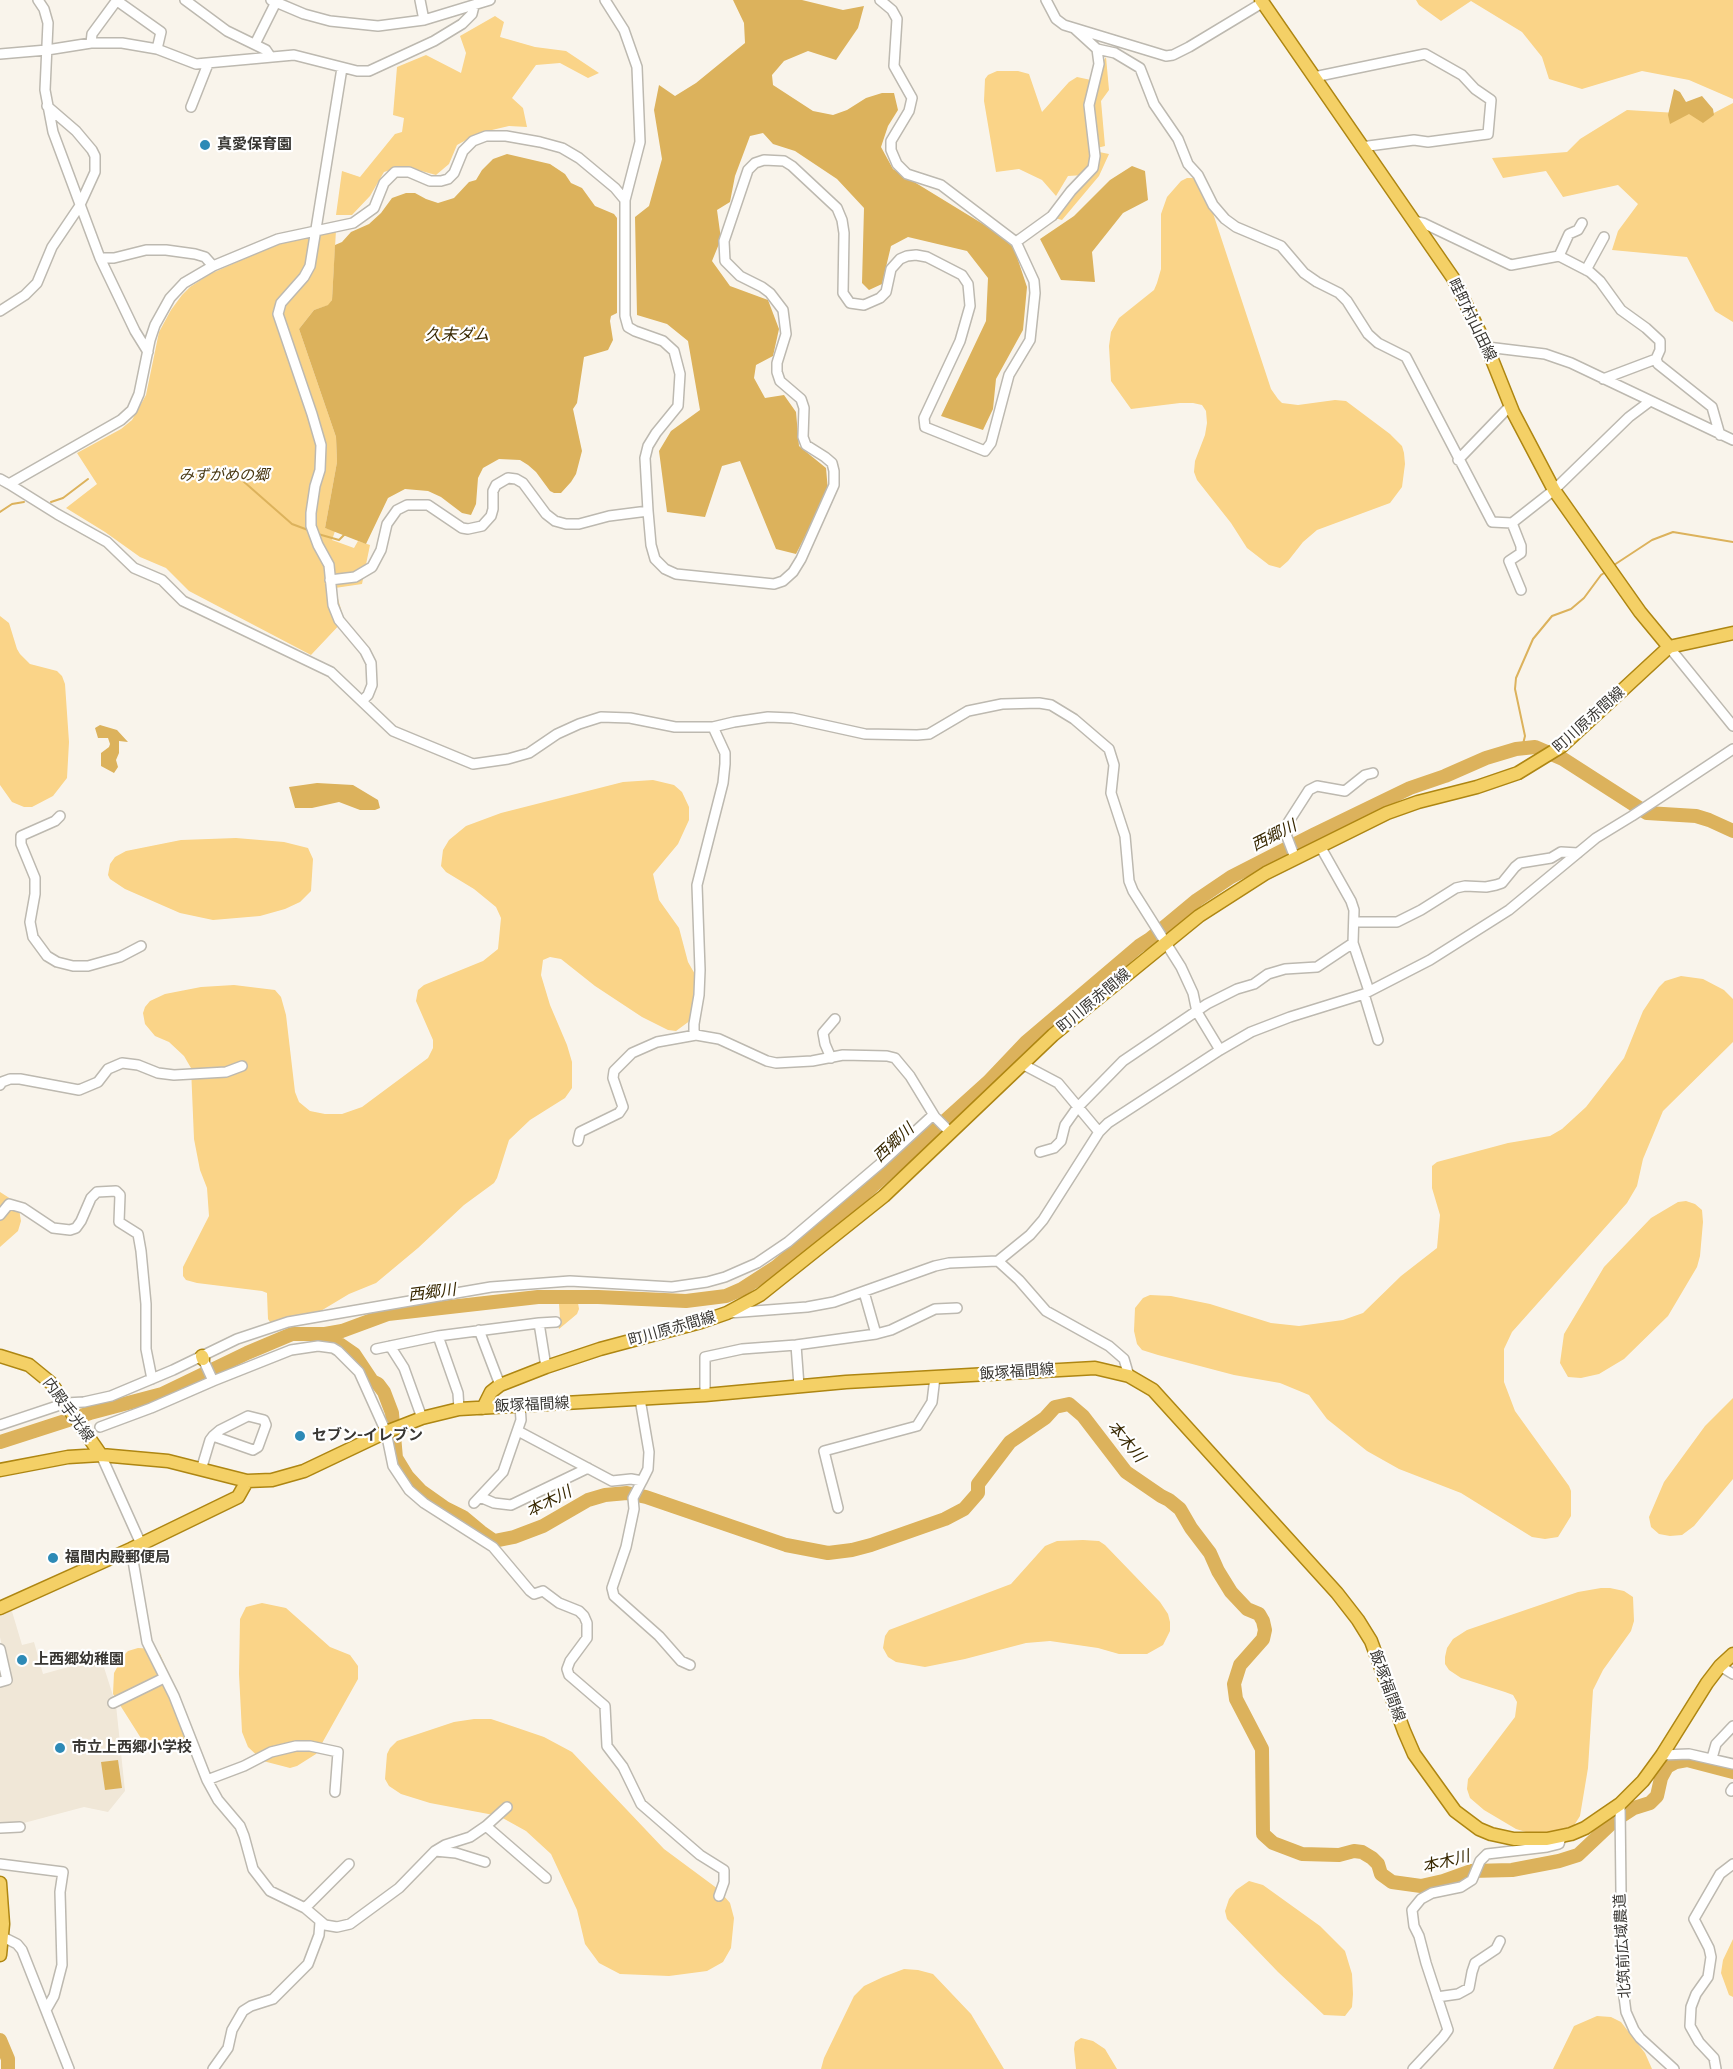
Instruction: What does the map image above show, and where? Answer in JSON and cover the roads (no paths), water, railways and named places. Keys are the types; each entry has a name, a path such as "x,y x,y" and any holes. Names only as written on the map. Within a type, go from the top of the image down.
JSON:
{"main road":[{"name":"畦町村山田線","path":"1262,1 1453,278 1487,347 1510,406 1554,490 1640,612 1669,647"},
{"path":"1669,647 1733,633"},
{"name":"町川原赤間線","path":"500,1385 546,1367 634,1339 727,1313 767,1290 884,1196 948,1130 1163,938 1234,892 1295,858 1395,809 1499,781 1540,761 1562,746 1669,647"},
{"name":"内殿手光線","path":"0,1356 23,1362 41,1373 51,1383 101,1455"},
{"name":"飯塚福間線","path":"0,1470 68,1457 101,1455 168,1461 248,1481 272,1480 304,1471 390,1430 422,1418 459,1409 705,1395 935,1377 1089,1368 1107,1369 1129,1376 1153,1390 1352,1611 1371,1641 1414,1754 1455,1810 1479,1829 1491,1834 1523,1839 1561,1837 1585,1828 1620,1809 1662,1755 1719,1666 1733,1654"},
{"path":"483,1408 491,1392 500,1385"},
{"path":"0,1608 136,1547 238,1497 248,1481"},
{"path":"0,1883 3,1906 3,1937 0,1955"}],"street":[{"path":"38,0 44,9 48,23 44,73 47,106 53,132 79,207 100,258 135,331 148,351"},
{"path":"91,42 92,34 117,0 161,32 157,49"},
{"path":"185,0 227,30 266,50 270,56"},
{"path":"420,0 424,20"},
{"path":"255,44 275,1 330,21 356,25 400,25 490,0"},
{"path":"606,0 624,30 637,68 640,142 624,200 624,316 628,327 663,341 674,351 680,374 678,406 656,433 648,446 645,458 651,545 655,559 665,569 676,573 774,585 793,572 801,559 834,484 834,471 832,463 825,456 806,445 803,437 804,408 801,399 780,381 777,372 777,363 786,334 783,310 770,293 740,276 725,261 724,241 748,170 755,163 764,160 784,161 808,179 837,208 844,233 843,293 850,303 864,305 880,298 886,292 891,269 900,259 907,256 927,257 962,275 968,284 970,306 960,341 924,418 925,427 985,451 992,443 1009,375 1030,340 1035,293 1034,281 1016,242 941,185 907,174 897,164 891,150 891,141 909,111 912,98 894,66 897,19 892,10 880,0"},
{"path":"1046,0 1056,19 1075,29 1157,54 1173,55 1262,1"},
{"path":"0,54 47,50 91,42 122,43 157,49 196,64 294,55 342,68 369,71 434,41 462,24 472,14 474,6"},
{"path":"1075,29 1097,49 1115,53 1140,68 1154,104 1178,139 1188,164 1198,175 1213,205 1226,219 1236,227 1281,246 1304,273 1339,293 1347,301 1368,334 1378,343 1406,357 1492,522 1512,523 1554,490 1621,425 1649,402"},
{"path":"1016,242 1052,216 1093,168 1095,156 1089,105 1099,64 1097,49"},
{"path":"1314,77 1425,54 1462,75 1475,89 1491,100 1488,134 1362,147"},
{"path":"191,107 208,64"},
{"path":"342,68 308,272 281,303 278,314 321,445 320,470 315,486 311,526 329,566 333,605 339,620 365,651 371,663 372,685 368,695 362,701"},
{"path":"0,311 25,295 37,283 52,247 79,207 95,172 95,156 76,131 47,106"},
{"path":"4,481 113,424 132,410 139,394 155,325 170,298 184,284 213,266 278,239 353,223 374,208 384,183 396,172 409,172 430,181 441,182 454,173 467,146 473,141 486,136 506,136 562,148 579,158 615,188 624,200"},
{"path":"1415,221 1432,226 1511,265 1559,256 1586,270 1600,281 1621,310 1660,341 1660,350 1656,359 1603,379"},
{"path":"1559,256 1569,234 1578,230 1582,223"},
{"path":"1586,270 1604,237"},
{"path":"100,258 125,256 146,250 166,250 205,257 213,266"},
{"path":"1487,347 1545,354 1570,363 1733,440"},
{"path":"1656,359 1666,371 1712,407 1720,435"},
{"path":"1458,460 1510,406"},
{"path":"330,580 355,577 372,567 381,550 387,524 397,510 407,505 428,505 462,528 482,526 491,516 493,491 496,485 508,478 523,483 546,513 555,521 566,525 648,511"},
{"path":"4,481 107,542 134,568 162,580 183,601 331,672 393,732 473,764 508,759 529,753 557,734 601,717 630,718 675,727 713,727 757,719 792,718 865,734 917,735 929,734 968,711 1002,704 1052,705 1074,719 1109,749 1114,765 1111,793 1125,836 1129,881 1181,967 1193,993 1197,1012 1220,1050"},
{"path":"1512,523 1521,546 1521,553 1509,561 1521,590"},
{"path":"1669,647 1733,726"},
{"path":"696,1035 694,1024 700,970 697,885 723,783 725,764 725,753 713,727"},
{"path":"727,1313 807,1307 834,1302 935,1266 949,1263 998,1261 1030,1235 1043,1220 1099,1132 1142,1100 1251,1032 1366,992 1430,960 1509,910 1596,838 1733,749"},
{"path":"1295,858 1284,829 1309,790 1317,786 1345,791 1365,776 1373,773"},
{"path":"60,816 55,821 21,836 21,844 35,878 35,894 30,922 33,937 47,956 57,962 73,966 88,966 120,957 141,946"},
{"path":"1320,846 1347,892 1354,910 1353,943 1378,1040"},
{"path":"1354,922 1396,922 1421,910 1456,888 1496,885 1502,883 1520,864 1551,858 1561,852 1578,853"},
{"path":"1040,1152 1054,1148 1061,1141 1065,1125 1077,1108 1123,1061 1236,988 1254,984 1268,974 1285,969 1317,967 1353,943"},
{"path":"831,1058 823,1033 835,1018"},
{"path":"578,1141 580,1132 618,1113 623,1107 613,1078 614,1071 632,1053 657,1042 696,1035 719,1039 776,1063 812,1061 843,1055 895,1058 910,1076 934,1116 948,1130"},
{"path":"0,1085 10,1079 20,1079 79,1090 98,1082 108,1070 122,1063 174,1075 226,1071 242,1066"},
{"path":"1022,1064 1058,1083 1099,1132"},
{"path":"0,1425 66,1405 111,1396 203,1357 237,1339 288,1322 491,1287 570,1281 672,1287 725,1277 757,1263 788,1242 934,1116"},
{"path":"0,1215 9,1204 23,1208 53,1228 70,1230 76,1228 91,1198 98,1192 116,1191 120,1195 119,1222 138,1234 141,1251 146,1304 146,1349 152,1379"},
{"path":"998,1261 1019,1280 1046,1311 1109,1346 1124,1359 1129,1376"},
{"path":"864,1292 876,1334"},
{"path":"705,1395 705,1357 742,1349 796,1345 876,1334 891,1330 935,1309 957,1308"},
{"path":"376,1349 438,1336 556,1322"},
{"path":"539,1323 546,1367"},
{"path":"479,1330 500,1385"},
{"path":"438,1336 458,1393 459,1409"},
{"path":"796,1345 799,1386"},
{"path":"390,1346 404,1368 422,1418"},
{"path":"100,1427 151,1408 212,1379 291,1350 308,1347 333,1348 351,1362 359,1372 390,1430 393,1466 409,1490 424,1503 493,1547 534,1594 543,1591 584,1616 587,1623 587,1638 570,1661 567,1669 569,1675 605,1706 607,1746 623,1767 641,1804 700,1855 724,1870 724,1882 719,1896"},
{"path":"203,1357 212,1379"},
{"path":"838,1508 824,1452 917,1426 932,1402 935,1377"},
{"path":"640,1399 649,1452 648,1469 633,1498 634,1509 626,1546 612,1588 614,1596 659,1636 681,1661 690,1665"},
{"path":"520,1405 521,1420 503,1472 477,1500 511,1505 588,1468"},
{"path":"201,1470 213,1436 248,1416 264,1420 266,1425 258,1447 253,1450 213,1436"},
{"path":"518,1431 612,1481 631,1479 641,1483"},
{"path":"101,1455 136,1547 143,1629 147,1642 174,1696 207,1780 218,1800 240,1826 253,1869 270,1891 305,1908 325,1925 337,1927 350,1924 399,1888 435,1851 445,1845 470,1837 507,1807"},
{"path":"0,1649 7,1680 0,1682"},
{"path":"1719,1666 1733,1674"},
{"path":"113,1703 164,1678"},
{"path":"1712,1758 1716,1744 1731,1731"},
{"path":"207,1780 244,1766 271,1752 296,1746 310,1746 338,1752 335,1791"},
{"path":"1662,1755 1689,1754 1733,1764"},
{"name":"北筑前広域農道","path":"1620,1809 1622,1981 1626,2012 1640,2038 1674,2069"},
{"path":"486,1826 546,1878"},
{"path":"0,1828 20,1827"},
{"path":"1413,2069 1448,2030 1425,1963 1419,1936 1414,1926 1412,1910 1421,1899 1432,1893 1461,1887 1472,1880 1480,1861 1487,1854 1547,1847 1559,1844 1561,1837"},
{"path":"435,1851 456,1853 485,1862"},
{"path":"0,1864 63,1872 60,1892 62,1965 54,1996 46,2010"},
{"path":"305,1908 349,1864"},
{"path":"1716,2069 1714,2058 1699,2042 1690,2026 1691,2007 1708,1977 1711,1957 1709,1948 1694,1919 1720,1874 1733,1864"},
{"path":"213,2069 228,2048 232,2030 243,2011 273,1999 308,1964 319,1935 320,1922"},
{"path":"3,1937 17,1944 22,1950 69,2069"},
{"path":"1437,1997 1458,1994 1469,1988 1475,1963 1497,1949 1500,1941"}],"water":[{"path":"733,0 802,0 843,10 864,6 858,28 836,60 808,51 784,61 772,75 773,85 813,111 833,115 847,110 866,98 882,93 894,93 898,110 888,126 881,147 893,169 996,232 1014,248 1027,287 1023,330 996,379 993,409 983,430 941,416 986,321 988,278 967,251 908,237 891,246 882,284 869,290 862,283 864,208 837,179 795,151 773,144 763,133 750,136 735,176 730,202 717,210 721,239 712,261 730,286 768,300 779,329 773,356 756,365 754,378 765,398 784,395 796,412 799,446 826,468 828,491 796,554 776,549 740,461 722,466 705,517 667,512 659,451 671,431 700,410 688,341 667,324 637,315 635,217 649,206 662,159 654,110 659,85 675,96 696,83 745,43 744,23"},
{"path":"1674,89 1680,92 1686,102 1702,96 1713,109 1714,115 1703,123 1689,114 1670,124 1668,115"},
{"name":"久末ダム","path":"507,154 550,164 565,174 571,183 582,188 595,206 614,214 617,218 617,313 611,316 610,321 613,340 608,350 584,357 577,403 573,409 582,451 576,474 561,493 554,493 536,472 520,460 499,459 483,468 478,478 476,504 471,515 462,513 441,497 428,491 405,489 388,498 366,544 325,528 337,462 336,437 299,329 314,310 328,305 332,300 335,245 342,242 351,232 369,224 392,198 406,193 415,193 438,203 454,198 469,182 476,180 493,159"},
{"path":"1132,166 1145,171 1148,200 1123,213 1092,252 1095,282 1061,280 1040,239 1074,216 1110,180"},
{"path":"100,725 117,730 128,742 119,741 119,753 116,760 118,767 114,773 101,766 101,753 110,744 108,738 98,738 95,728"},
{"path":"317,783 353,785 378,800 380,808 360,810 339,802 312,808 295,808 289,787"},
{"path":"118,1760 122,1788 105,1790 101,1762"}],"waterway":[{"path":"51,502 63,498 88,479"},
{"path":"243,481 292,524 308,530"},
{"path":"0,512 12,504 24,502"},
{"path":"1614,565 1652,540 1673,532 1733,542"},
{"path":"318,534 339,540 345,534"},
{"path":"1522,748 1525,736 1515,689 1516,678 1533,639 1552,616 1571,609 1584,598 1601,575 1607,571"},
{"name":"西郷川","path":"0,1442 90,1413 162,1394 292,1334 325,1334 342,1331 388,1314 538,1297 686,1301 726,1296 742,1289 776,1267 865,1193 988,1082 1026,1042 1197,900 1231,877 1315,834 1410,788 1486,758 1516,749 1535,747 1563,759 1647,813 1696,816 1733,831"},
{"name":"本木川","path":"325,1334 354,1354 372,1381 378,1384 384,1392 392,1413 396,1458 407,1476 421,1491 445,1508 463,1517 494,1541 514,1537 543,1526 588,1500 605,1495 627,1493 646,1497 786,1545 828,1553 852,1550 945,1519 964,1509 978,1493 978,1484 1010,1442 1045,1418 1055,1407 1069,1404 1083,1416 1126,1472 1180,1509 1210,1553 1231,1592 1247,1609 1259,1614 1263,1621 1265,1630 1263,1639 1240,1665 1234,1684 1236,1699 1262,1749 1263,1834 1273,1843 1302,1854 1339,1855 1354,1851 1362,1852 1372,1858 1378,1864 1381,1874 1392,1882 1421,1886 1471,1871 1512,1870 1578,1855 1614,1821 1634,1808 1650,1803 1657,1796 1661,1778 1667,1767 1676,1762 1687,1760 1733,1772"},
{"path":"0,2040 8,2059 8,2069"}],"place":[{"name":"真愛保育園","path":"205,145"},
{"name":"セブン-イレブン","path":"300,1436"},
{"name":"福間内殿郵便局","path":"53,1558"},
{"name":"上西郷幼稚園","path":"22,1660"},
{"name":"市立上西郷小学校","path":"60,1748"}],"park label":[{"name":"みずがめの郷","path":"224,476"}]}
